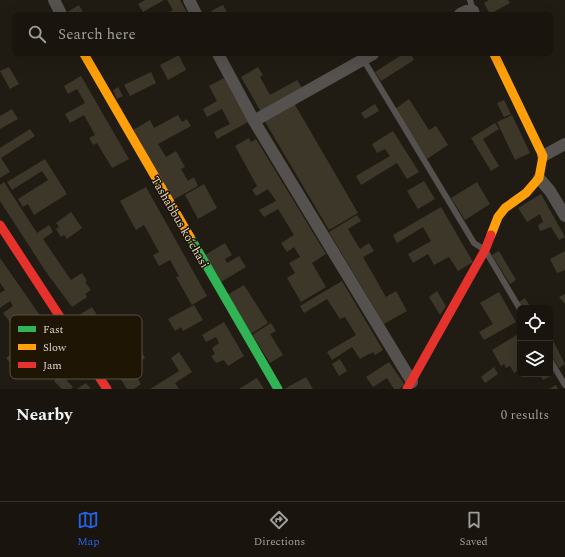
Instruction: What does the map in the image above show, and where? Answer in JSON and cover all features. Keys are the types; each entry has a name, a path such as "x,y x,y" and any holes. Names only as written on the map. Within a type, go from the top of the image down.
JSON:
{"street":[{"path":"54,0 60,12"},
{"path":"189,0 195,12"},
{"name":"Tashabbus koʻchasi","path":"85,56 278,389"},
{"path":"219,56 254,121 409,385"},
{"path":"254,121 368,56"},
{"path":"409,385 485,250 498,217 505,208 526,193 539,178 543,156 495,56"},
{"path":"543,156 565,144"},
{"path":"539,178 550,191 565,216"},
{"path":"0,225 59,315"},
{"path":"100,379 107,389"}],"lane":[{"path":"368,56 474,243 485,250 518,305"},
{"path":"553,365 565,385"}],"building":[{"path":"145,0 164,0 143,12 138,4"},
{"path":"167,0 180,0 187,12 170,12 173,10"},
{"path":"489,0 508,0 510,3 494,12 489,12 484,3"},
{"path":"79,5 83,12 67,12"},
{"path":"223,5 227,12 212,12 211,11"},
{"path":"179,56 186,70 168,80 160,65"},
{"path":"400,56 412,56 414,60 381,81 375,72"},
{"path":"9,67 19,84 10,89 0,71"},
{"path":"258,67 263,75 260,77 270,95 297,80 302,88 261,112 241,77"},
{"path":"151,72 156,83 130,96 124,85"},
{"path":"81,76 129,159 112,168 97,143 93,145 89,138 95,135 84,115 70,123 65,114 85,103 77,89 68,94 64,86"},
{"path":"224,78 248,122 217,139 214,132 230,124 222,109 207,117 203,109 217,101 209,86"},
{"path":"118,87 123,96 117,99 113,90"},
{"path":"409,99 429,130 436,126 448,145 427,159 395,109"},
{"path":"504,100 511,114 504,117 497,103"},
{"path":"294,103 358,213 329,230 264,120"},
{"path":"375,104 379,111 365,119 361,113"},
{"path":"12,109 18,119 0,129 0,116"},
{"path":"178,115 182,122 187,119 191,126 158,144 166,157 176,151 185,167 181,169 188,181 194,177 198,186 173,200 133,130 150,120 154,128"},
{"path":"512,115 530,153 515,160 497,122"},
{"path":"495,123 499,129 483,139 499,166 491,171 471,138"},
{"path":"30,129 35,136 1,158 10,172 0,178 0,148"},
{"path":"393,131 419,172 407,179 397,163 361,185 356,176 390,156 385,149 377,153 372,144"},
{"path":"249,138 251,142 256,139 326,254 312,263 326,287 301,302 287,278 295,273 289,263 300,257 294,247 287,252 281,243 294,235 278,209 264,217 259,210 276,201 268,189 256,196 252,190 257,186 235,146"},
{"path":"45,159 67,194 34,215 28,204 23,207 18,199 48,180 42,171 12,190 7,182"},
{"path":"424,181 435,199 418,209 407,191"},
{"path":"4,182 37,233 49,225 53,232 43,239 71,280 82,273 87,281 85,282 91,290 85,294 87,297 72,307 46,272 0,201 0,185"},
{"path":"477,182 490,204 465,220 451,198"},
{"path":"204,184 217,208 198,219 185,195"},
{"path":"146,187 207,296 192,305 176,277 179,276 170,260 159,266 153,255 159,252 144,225 136,230 120,201"},
{"path":"541,194 565,237 559,240 551,227 540,231 538,225 543,222 540,214 527,222 518,208"},
{"path":"441,207 473,262 458,271 449,257 434,265 428,254 413,263 408,254 431,241 423,227 397,243 393,235"},
{"path":"71,212 82,228 67,239 64,235 61,237 56,229 59,227 56,223"},
{"path":"357,215 361,221 348,229 360,249 369,243 374,251 363,257 386,297 396,291 407,311 384,324 329,232"},
{"path":"225,243 232,255 225,259 227,263 239,256 246,267 221,282 205,255"},
{"path":"499,251 516,280 510,284 492,255"},
{"path":"565,251 565,270 557,273 550,259"},
{"path":"0,258 40,315 10,315 10,322 3,313 13,306 10,301 0,308 0,293 5,290 0,283"},
{"path":"342,281 383,350 375,355 373,352 360,359 352,347 332,360 327,352 356,335 345,317 340,319 327,299 304,313 300,306"},
{"path":"244,285 268,323 251,334 227,295"},
{"path":"437,291 446,306 440,315 429,297"},
{"path":"499,292 516,322 484,340 479,332 493,324 480,303"},
{"path":"565,294 565,304 559,297"},
{"path":"525,298 529,305 520,305 519,302"},
{"path":"194,305 203,320 183,331 181,327 175,331 168,319"},
{"path":"92,307 97,315 79,315"},
{"path":"224,322 244,356 228,366 224,360 216,363 211,356 215,354 212,348 219,343 216,337 206,342 202,335"},
{"path":"271,323 276,331 270,334 283,355 270,363 252,335"},
{"path":"517,335 517,371 514,373 510,366 506,368 504,364 501,366 492,350"},
{"path":"553,341 565,364 559,368 553,358"},
{"path":"142,352 145,358 142,360"},
{"path":"179,352 192,372 175,383 179,389 150,389 179,371 171,358"},
{"path":"10,355 10,363 6,358"},
{"path":"340,359 347,371 339,376 332,364"},
{"path":"389,362 405,385 399,389 394,389 387,378 373,387 366,377"},
{"path":"494,367 498,374 485,383 481,377"},
{"path":"306,377 313,389 284,389"},
{"path":"541,377 549,377 543,380"},
{"path":"257,378 264,389 239,389"},
{"path":"56,379 66,379 73,387 71,389 62,389 54,381"},
{"path":"121,379 138,379 141,384 134,389 127,389"},
{"path":"86,383 91,389 77,389"},
{"path":"556,385 558,389 549,389"}],"traffic: fast":[{"path":"190,237 278,389"}],"traffic: slow":[{"path":"85,56 190,237"},
{"path":"491,235 498,217 505,208 526,193 539,178 543,156 495,56"}],"traffic: jam":[{"path":"0,225 59,315"},
{"path":"407,389 485,250 491,235"},
{"path":"100,379 107,389"}]}
